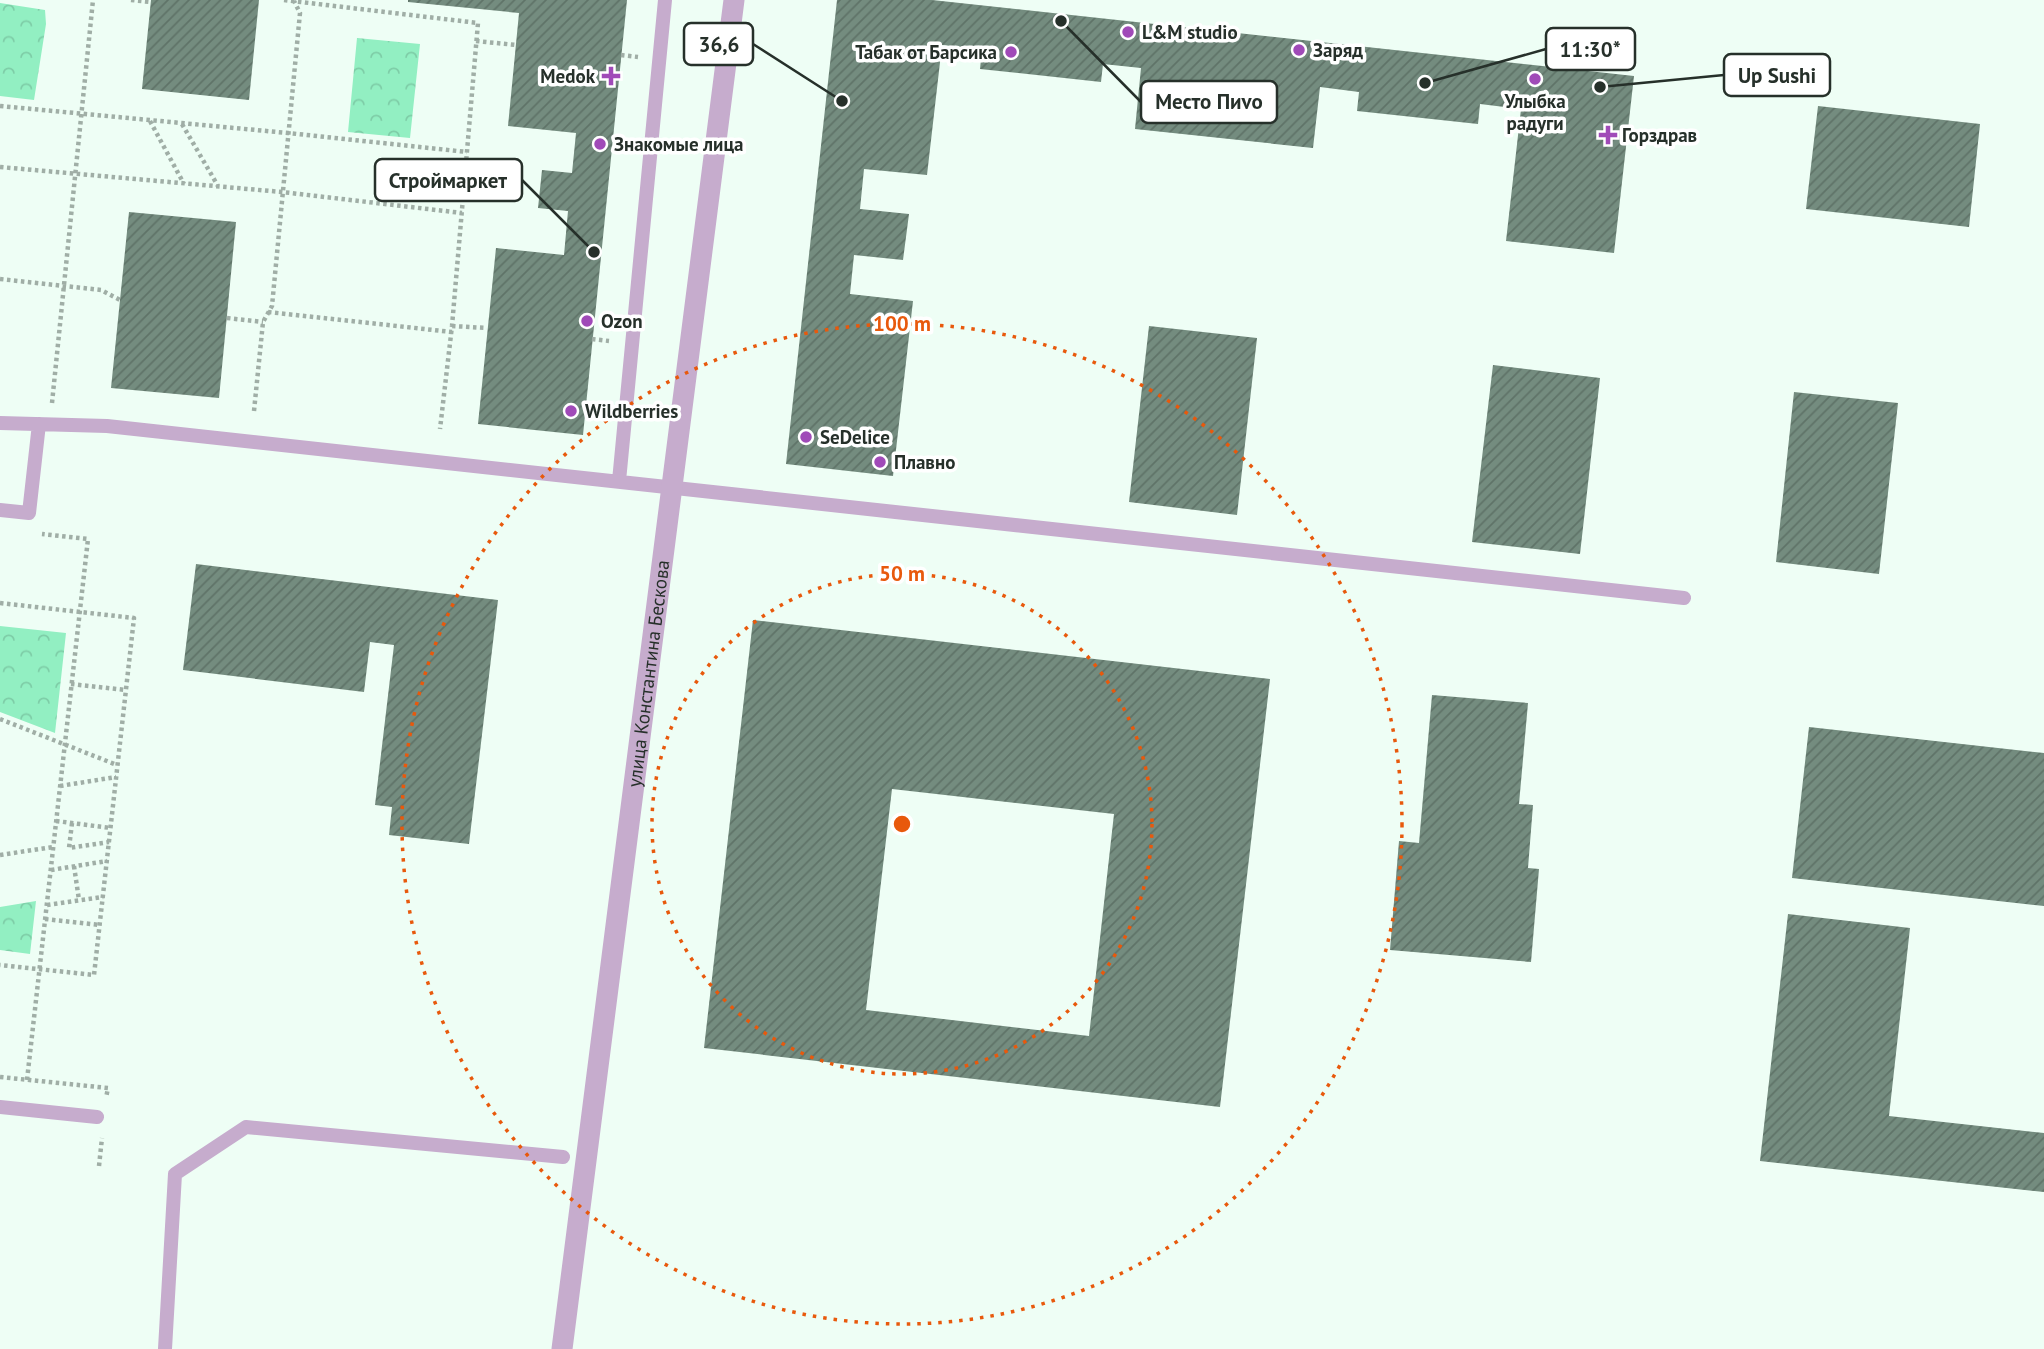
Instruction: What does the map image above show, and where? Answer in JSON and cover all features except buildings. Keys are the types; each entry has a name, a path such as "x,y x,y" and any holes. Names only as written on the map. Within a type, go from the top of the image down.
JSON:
{"street":[{"name":"улица Константина Бескова","path":"562,1349 734,0"}],"lane":[{"path":"619,481 665,0"},
{"path":"0,423 107,426 1684,598"},
{"path":"0,510 29,513 39,424"},
{"path":"0,1107 97,1117"},
{"path":"165,1349 175,1174 246,1128 563,1157"}],"path":[{"path":"54,391 93,0"},
{"path":"131,0 151,2"},
{"path":"285,0 478,23 452,329 440,429"},
{"path":"254,411 263,322 272,306 300,13 293,0"},
{"path":"476,41 516,44"},
{"path":"0,106 467,152"},
{"path":"150,120 184,184"},
{"path":"181,123 219,187"},
{"path":"0,167 282,192 462,213"},
{"path":"0,279 101,290 120,300"},
{"path":"268,312 452,329 487,328"},
{"path":"227,318 263,322"},
{"path":"27,1080 88,539 38,534"},
{"path":"0,603 134,618 94,975 0,965"},
{"path":"71,684 126,690"},
{"path":"0,719 117,765"},
{"path":"60,786 116,777"},
{"path":"56,821 111,828"},
{"path":"72,823 69,848 109,842"},
{"path":"0,855 53,847"},
{"path":"51,870 107,861"},
{"path":"74,866 79,900"},
{"path":"47,905 103,897"},
{"path":"45,919 100,925"}],"green space":[{"path":"0,3 45,10 46,24 34,100 0,96"},
{"path":"357,38 420,44 410,138 348,132"},
{"path":"0,626 66,633 55,733 0,712"},
{"path":"36,901 30,954 0,950 0,907"}],"place":[{"name":"Место Пиvо","path":"1061,21"},
{"name":"L&M studio","path":"1128,32"},
{"name":"Заряд","path":"1299,50"},
{"name":"Табак от Барсика","path":"1011,52"},
{"name":"Medok","path":"611,76"},
{"name":"Улыбка радуги","path":"1535,79"},
{"name":"11:30*","path":"1425,83"},
{"name":"Up Sushi","path":"1600,87"},
{"name":"36,6","path":"842,101"},
{"name":"Горздрав","path":"1608,135"},
{"name":"Знакомые лица","path":"600,144"},
{"name":"Строймаркет","path":"594,252"},
{"name":"Ozon","path":"587,321"},
{"name":"Wildberries","path":"571,411"},
{"name":"SeDelice","path":"806,437"},
{"name":"Плавно","path":"880,462"}]}
